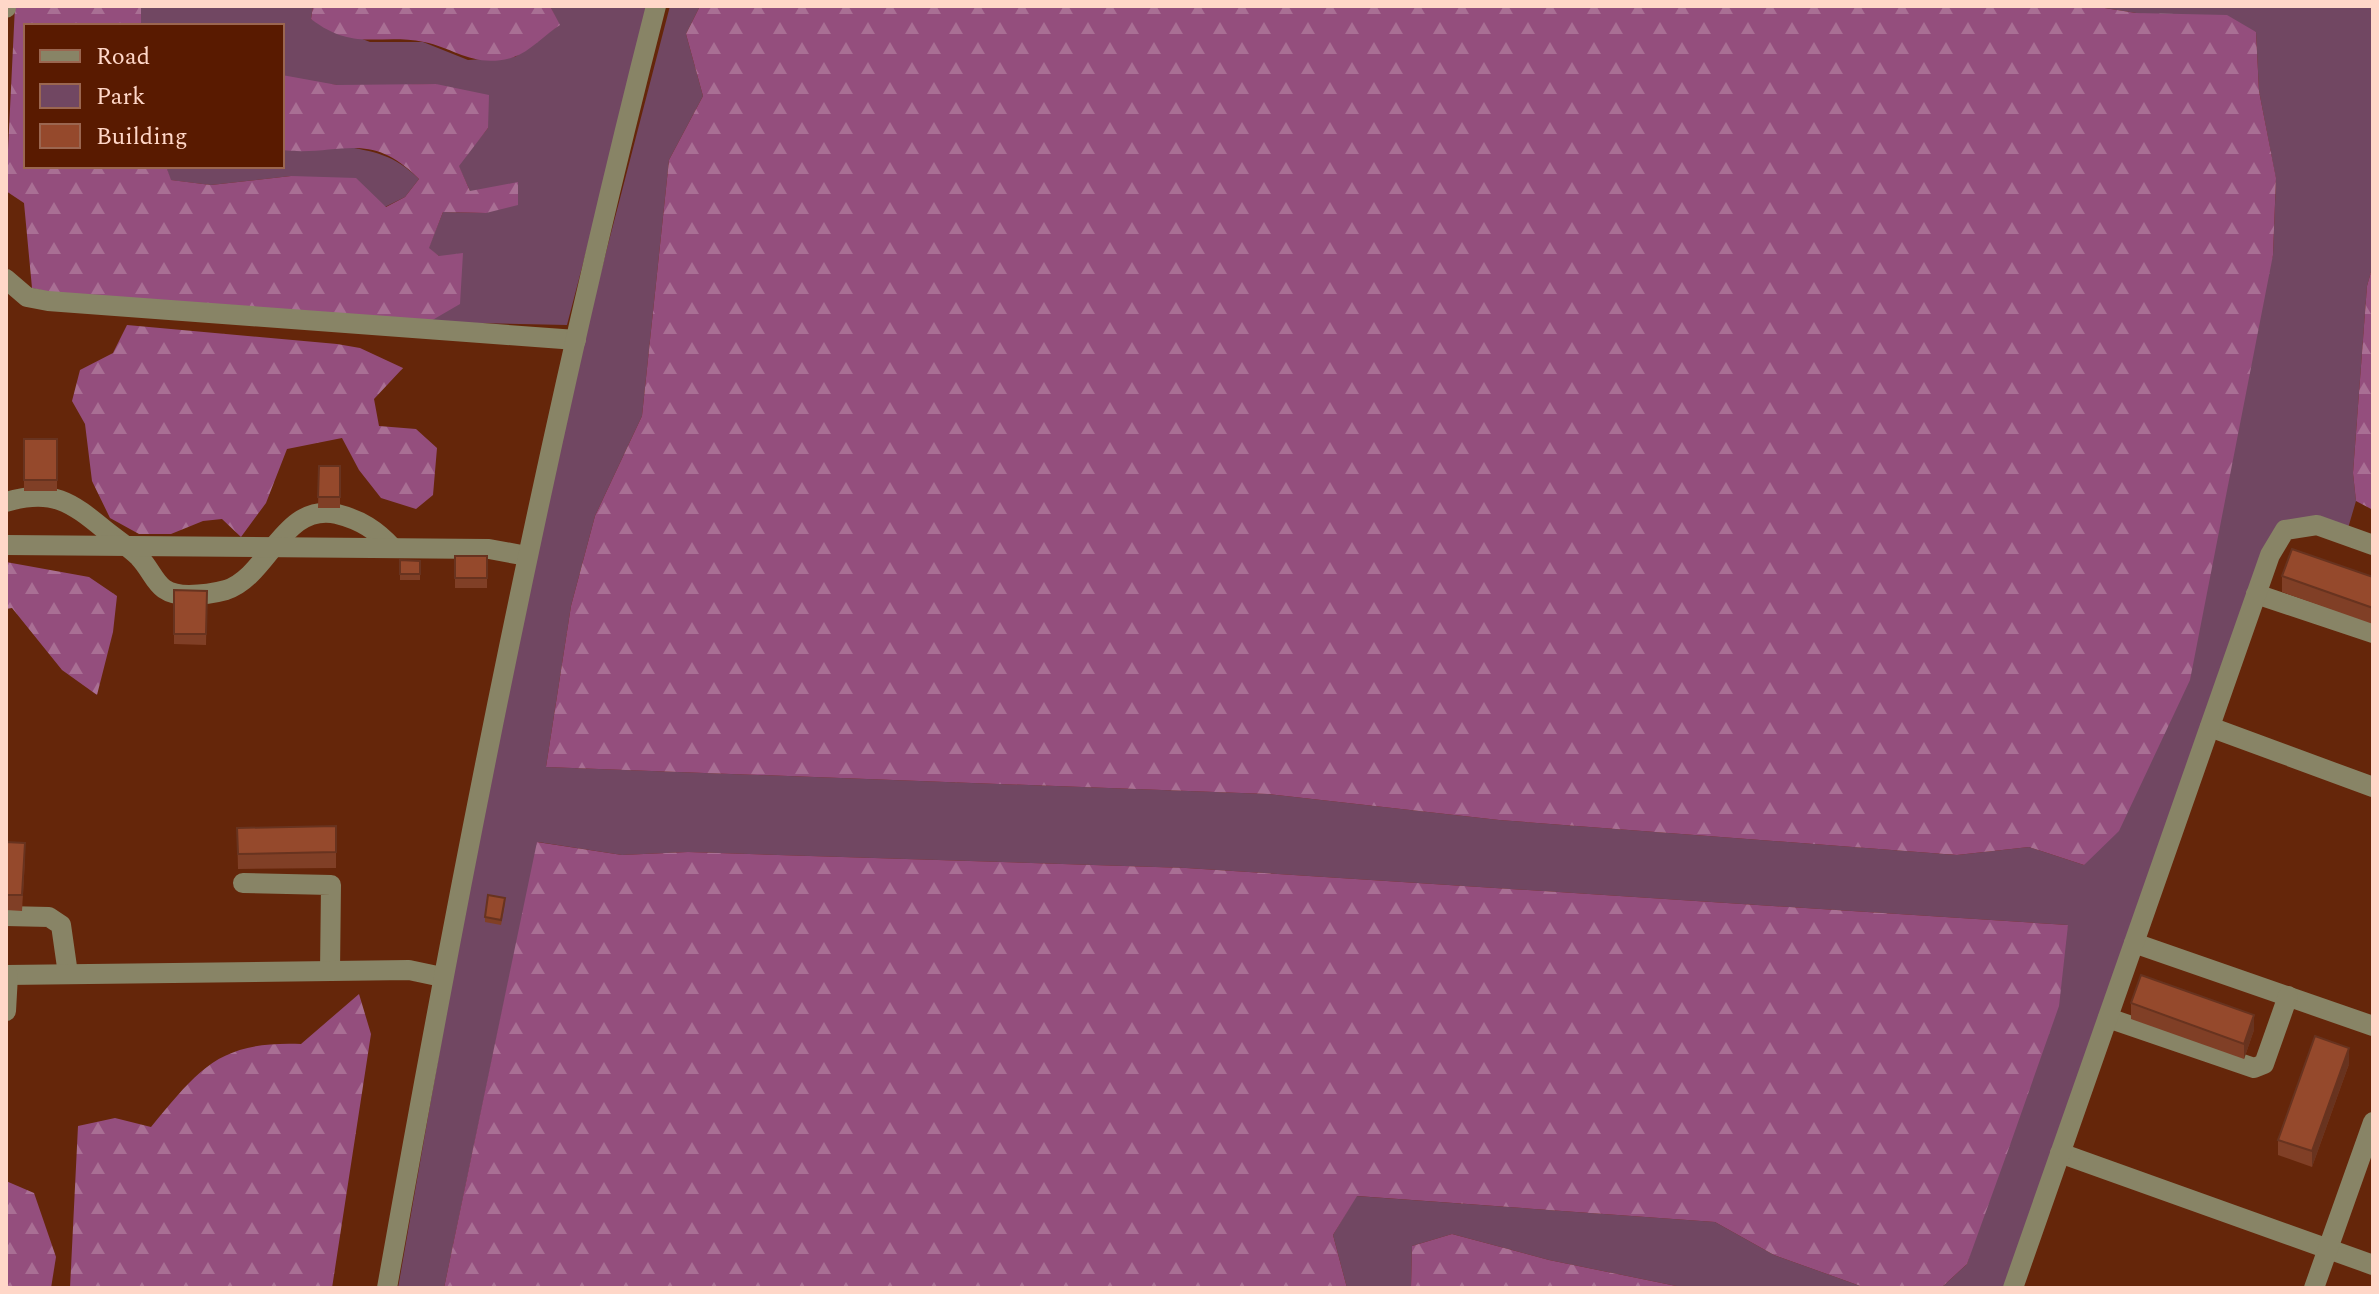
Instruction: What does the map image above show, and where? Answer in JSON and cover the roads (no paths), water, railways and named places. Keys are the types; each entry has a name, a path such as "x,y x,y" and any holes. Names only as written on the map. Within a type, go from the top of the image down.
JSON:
{"street":[{"path":"387,1288 442,977 527,556 656,6"},
{"path":"6,279 27,297 48,301 576,340"},
{"path":"6,502 26,496 61,500 82,508 142,560 153,580 169,592 189,595 228,589 255,569 304,517 324,511 375,529 393,548"},
{"path":"2013,1288 2270,555 2285,530 2317,525 2373,545"},
{"path":"6,545 489,549 527,556"},
{"path":"2256,594 2373,633"},
{"path":"2210,727 2373,787"},
{"path":"243,883 331,885 330,971"},
{"path":"6,916 49,917 61,925 68,974"},
{"path":"2134,943 2373,1026"},
{"path":"6,1011 7,975 409,970 442,977"},
{"path":"2108,1018 2254,1068 2264,1064 2288,996"},
{"path":"2314,1288 2373,1122"},
{"path":"2060,1153 2373,1265"}]}
